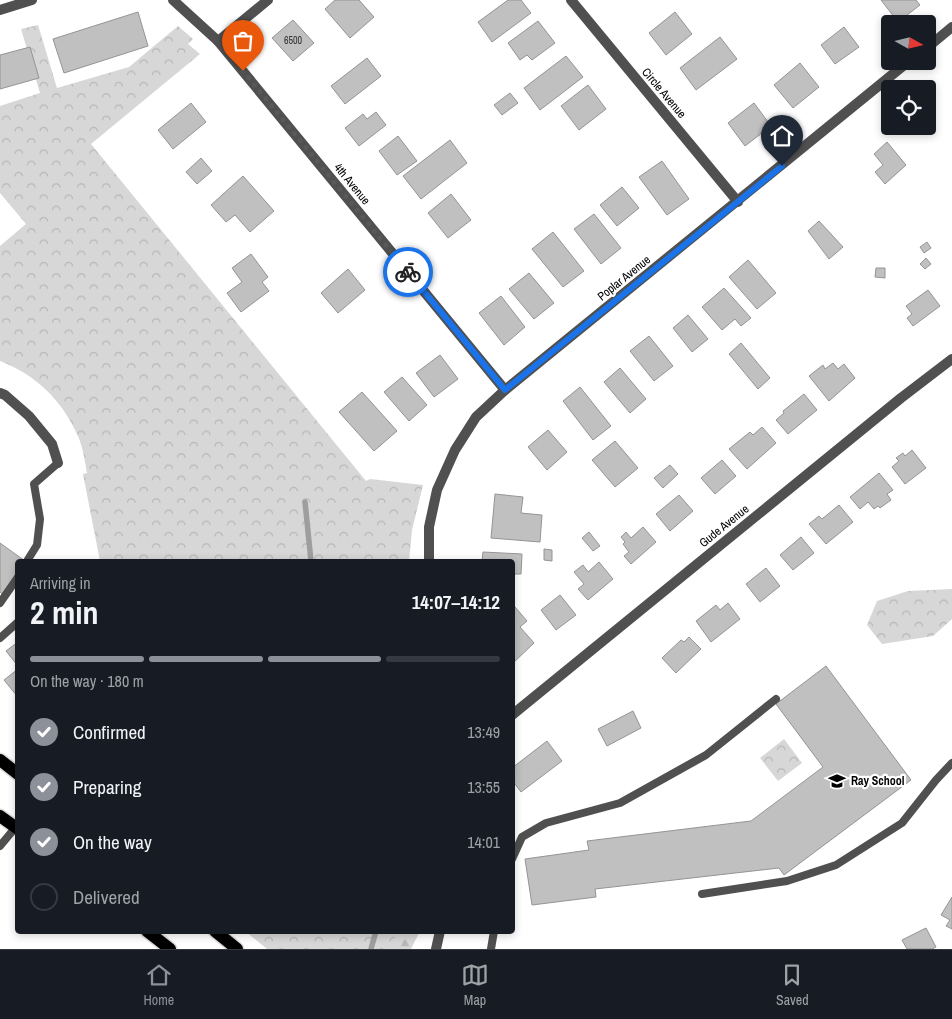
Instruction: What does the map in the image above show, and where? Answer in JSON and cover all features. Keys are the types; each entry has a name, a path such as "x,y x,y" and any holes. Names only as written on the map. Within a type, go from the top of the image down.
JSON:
{"main road":[{"path":"0,760 15,772"},
{"path":"0,816 15,827"},
{"path":"151,934 170,949"},
{"path":"219,934 237,949"}],"street":[{"path":"0,10 32,0"},
{"name":"4th Avenue","path":"173,0 218,41 505,390"},
{"path":"218,41 268,0"},
{"name":"Circle Avenue","path":"571,0 738,202"},
{"path":"936,40 952,27"},
{"name":"Poplar Avenue","path":"428,559 429,527 437,490 454,450 476,417 505,390 898,70"},
{"name":"Gude Avenue","path":"515,713 901,398 952,359"},
{"path":"0,393 5,395 35,422 52,444 58,463"},
{"path":"436,949 439,934"}],"lane":[{"path":"28,559 37,545 40,519 34,484 58,463"},
{"path":"0,603 15,581"},
{"path":"0,638 15,625"},
{"path":"515,852 522,837 546,824 620,803 706,755 776,699"},
{"path":"702,894 787,881 836,865 902,823 952,763"},
{"path":"0,846 15,829"},
{"path":"491,949 494,934"}],"green space":[{"path":"38,25 57,88 129,67 178,26 193,39 188,44 200,54 91,144 366,481 370,479 423,485 412,530 409,559 100,559 83,474 87,473 85,459 72,423 56,400 36,381 0,361 0,246 26,224 0,193 0,106 40,93 21,29"},
{"path":"952,589 952,619 933,636 882,644 867,625 877,601 908,591"},
{"path":"784,739 802,763 778,781 760,758"},
{"path":"249,934 397,934 390,949 267,949"},
{"path":"265,934 418,934 411,949 283,949"}],"building":[{"path":"335,0 359,0 374,17 350,38 325,9"},
{"path":"508,0 521,0 531,13 492,42 478,22"},
{"path":"881,0 916,0 920,5 907,15 893,15"},
{"path":"138,12 148,46 64,73 53,39"},
{"path":"675,12 692,34 666,55 649,33"},
{"path":"293,20 314,43 293,61 272,38"},
{"path":"538,21 555,43 532,60 527,55 520,60 508,43"},
{"path":"844,27 859,47 835,64 821,45"},
{"path":"720,37 737,59 696,90 680,68"},
{"path":"30,47 39,78 0,89 0,55"},
{"path":"566,56 583,77 540,110 524,88"},
{"path":"367,58 381,76 345,104 331,86"},
{"path":"800,63 819,87 793,108 774,85"},
{"path":"588,85 606,109 579,130 561,106"},
{"path":"510,93 518,103 502,115 494,105"},
{"path":"191,103 206,122 173,149 158,130"},
{"path":"754,103 771,126 745,146 728,123"},
{"path":"376,112 386,125 359,146 345,128 363,114 367,119"},
{"path":"398,136 417,161 397,175 379,151"},
{"path":"450,140 467,163 421,199 403,176"},
{"path":"887,142 906,165 885,184 875,172 883,165 874,154"},
{"path":"201,158 212,171 197,184 186,172"},
{"path":"662,161 689,199 667,215 639,177"},
{"path":"243,176 274,211 250,232 235,215 226,222 211,205"},
{"path":"622,187 639,208 617,226 600,205"},
{"path":"451,194 471,220 448,238 428,213"},
{"path":"594,214 621,248 601,264 574,229"},
{"path":"819,221 843,247 829,259 808,231"},
{"path":"553,232 584,271 563,287 532,249"},
{"path":"927,242 931,248 924,253 920,247"},
{"path":"251,254 268,277 262,282 269,291 241,312 227,293 242,282 232,268"},
{"path":"926,258 931,264 925,269 920,264"},
{"path":"748,260 776,293 757,309 729,277"},
{"path":"876,268 885,268 885,278 875,277"},
{"path":"348,269 365,290 338,313 321,293"},
{"path":"529,273 554,303 534,319 509,289"},
{"path":"724,288 751,318 741,326 735,319 722,330 702,307"},
{"path":"928,290 940,306 913,326 907,318 912,314 906,306"},
{"path":"501,296 525,327 504,345 479,313"},
{"path":"688,315 708,339 692,352 673,328"},
{"path":"649,336 673,366 654,381 630,351"},
{"path":"741,343 770,378 758,389 729,354"},
{"path":"440,355 458,379 434,397 416,373"},
{"path":"833,363 838,369 844,364 855,378 829,401 809,376 823,365 825,369"},
{"path":"620,368 646,399 630,413 604,382"},
{"path":"402,377 427,405 409,421 384,392"},
{"path":"580,387 611,426 593,440 563,401"},
{"path":"362,392 397,431 374,451 339,412"},
{"path":"804,394 817,410 788,434 776,420 784,413 783,411"},
{"path":"762,427 776,443 747,469 729,449 750,432 753,435"},
{"path":"548,430 567,452 547,470 528,447"},
{"path":"615,441 638,468 615,487 592,460"},
{"path":"912,450 926,468 905,484 892,467 899,461 896,458 903,453 905,456"},
{"path":"722,460 736,476 715,494 701,478"},
{"path":"670,465 678,474 663,488 654,478"},
{"path":"879,473 893,490 887,494 891,500 880,508 878,506 874,509 868,502 860,509 850,497"},
{"path":"495,494 523,497 521,513 542,515 540,542 491,538"},
{"path":"679,495 693,511 670,531 656,514"},
{"path":"839,505 853,522 826,544 809,524 819,516 822,519"},
{"path":"643,527 656,542 631,564 624,556 629,552 623,544 625,542 621,537 626,532 631,538"},
{"path":"589,532 600,546 593,551 582,538"},
{"path":"801,537 814,553 793,570 780,555"},
{"path":"0,543 22,559 15,559 15,577 2,594 0,592"},
{"path":"544,549 552,550 552,561 544,560"},
{"path":"483,552 522,554 521,574 515,574 515,559 482,559"},
{"path":"599,562 613,579 588,600 578,589 584,584 574,572 583,565 588,572"},
{"path":"766,568 780,586 760,602 746,584"},
{"path":"560,595 576,615 556,630 541,610"},
{"path":"728,603 740,619 711,642 696,621 716,605 720,610"},
{"path":"515,607 527,621 520,627 534,643 515,661"},
{"path":"689,637 701,649 676,673 662,658 681,640 684,642"},
{"path":"15,644 15,662 6,651"},
{"path":"826,666 911,780 784,875 779,868 595,889 596,897 532,905 525,859 589,850 587,841 751,821 823,767 776,704"},
{"path":"15,671 15,693 4,680"},
{"path":"633,711 641,728 607,746 598,729"},
{"path":"547,741 562,761 521,792 515,784 515,766"},
{"path":"952,897 952,929 946,926 950,920 941,915"},
{"path":"926,928 936,947 932,949 907,949 902,940"}],"waterway":[{"path":"305,502 311,559"},
{"path":"371,949 375,934"}],"way so far":[{"path":"243,71 408,272"}],"place":[{"name":"Ray School","path":"837,781"}],"route":[{"path":"408,272 505,390 782,166"}]}
